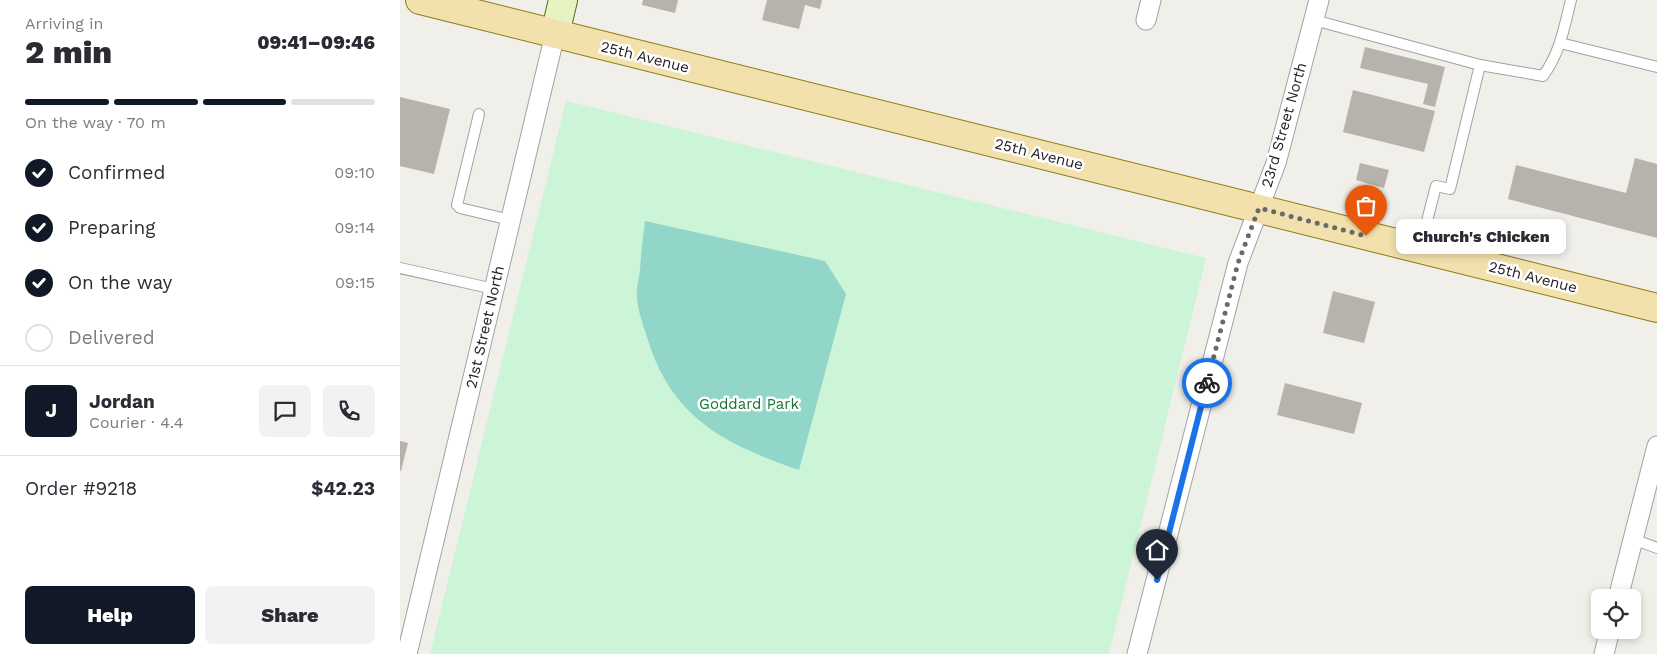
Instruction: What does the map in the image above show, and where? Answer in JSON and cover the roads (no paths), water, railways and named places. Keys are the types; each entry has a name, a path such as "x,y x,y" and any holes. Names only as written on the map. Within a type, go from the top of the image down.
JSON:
{"main road":[{"name":"25th Avenue","path":"422,0 1657,308"}],"street":[{"name":"21st Street North","path":"407,654 563,0"},
{"path":"1146,20 1151,0"},
{"name":"23rd Street North","path":"1138,654 1238,263 1276,163 1319,0"},
{"path":"1620,589 1657,446"},
{"path":"1604,654 1608,639"}],"lane":[{"path":"1314,20 1480,65 1543,76 1553,63 1571,0"},
{"path":"1560,43 1657,67"},
{"path":"1420,249 1436,186 1450,189 1480,65"},
{"path":"479,114 457,205 460,208 510,220"},
{"path":"400,268 494,289"},
{"path":"1633,539 1657,548"}],"place":[{"name":"Church's Chicken","path":"1366,236"}],"park label":[{"name":"Goddard Park","path":"749,404"}]}
